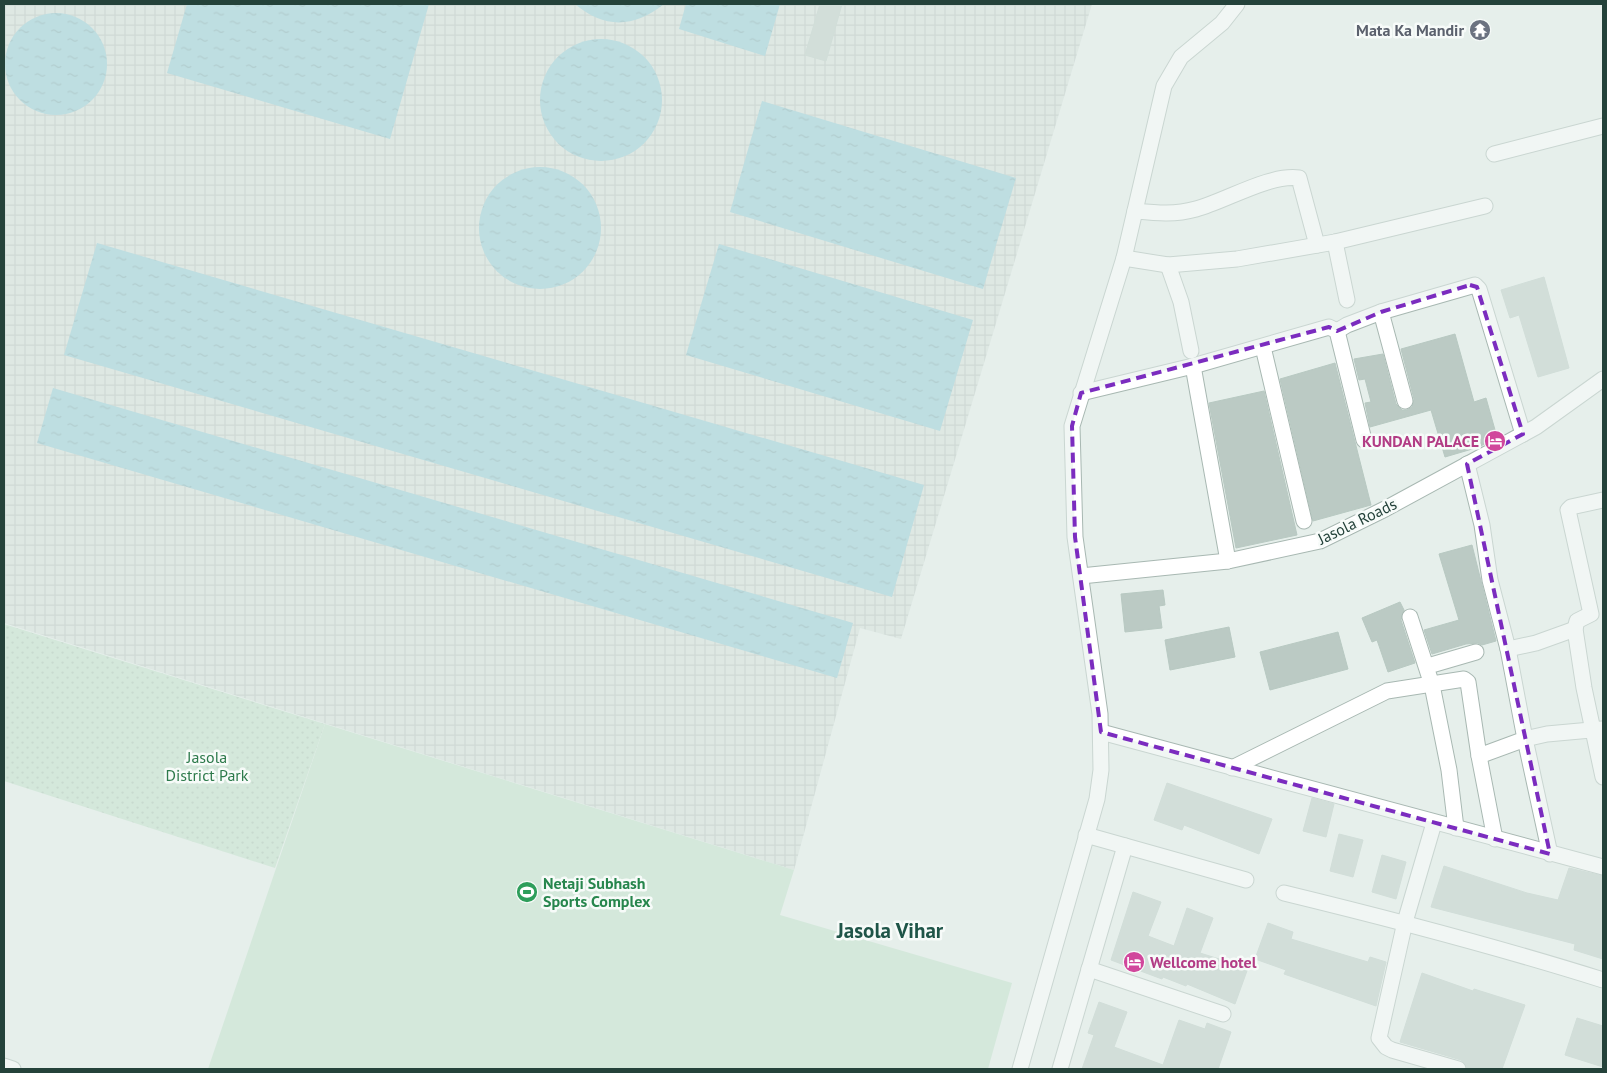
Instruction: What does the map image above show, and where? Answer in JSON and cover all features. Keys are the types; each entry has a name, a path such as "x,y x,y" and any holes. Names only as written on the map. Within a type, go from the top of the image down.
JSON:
{"street":[{"path":"1020,1069 1097,799 1101,770 1100,714 1075,536 1072,426 1124,258 1164,86 1181,57 1222,23 1237,4"},
{"path":"1494,154 1603,126"},
{"path":"1135,211 1170,214 1196,210 1275,180 1299,178 1317,245"},
{"path":"1124,258 1168,265 1237,259 1335,242 1485,206"},
{"path":"1335,242 1347,300"},
{"path":"1168,265 1181,302 1191,351"},
{"path":"1337,331 1347,325 1381,312 1470,284 1477,287 1523,434"},
{"path":"1381,312 1404,401"},
{"path":"1081,393 1193,366 1329,327 1337,331 1364,440"},
{"path":"1263,347 1304,522"},
{"path":"1193,366 1228,561"},
{"name":"Jasola Roads","path":"1081,576 1228,561 1320,541 1523,434 1603,379"},
{"path":"1467,464 1482,525 1493,592 1508,648 1525,739 1550,854"},
{"path":"1603,500 1571,507 1568,510 1592,614 1577,621 1575,629 1598,729 1603,777"},
{"path":"1410,617 1428,666 1449,770 1456,828"},
{"path":"1508,648 1536,643 1575,629"},
{"path":"1428,666 1476,652"},
{"path":"1232,768 1387,691 1466,680 1495,839"},
{"path":"1480,756 1525,739 1547,734 1598,729"},
{"path":"1101,732 1603,867"},
{"path":"1434,823 1405,922 1379,1038 1386,1047 1392,1050 1458,1069"},
{"path":"1086,835 1246,880"},
{"path":"1060,1069 1125,846"},
{"path":"1284,893 1405,922 1518,953 1603,980"},
{"path":"1089,969 1224,1014"},
{"path":"4,1066 13,1069"}],"highlighted area":[{"path":"1470,285 1477,287 1523,434 1467,464 1550,854 1101,732 1075,537 1072,426 1081,393 1329,327 1337,331 1381,312"}],"shaded area":[{"path":"4,4 1092,4 901,639 860,628 794,870 4,623"}],"green space":[{"name":"Jasola District Park","path":"4,624 325,724 275,868 4,781"},
{"name":"Netaji Subhash Sports Complex","path":"325,724 794,870 780,915 1012,983 988,1069 208,1069"}],"water":[{"path":"187,4 429,4 390,139 167,73"},
{"path":"575,4 664,4 642,18 619,22 597,18"},
{"path":"686,4 780,4 765,56 679,29"},
{"path":"56,13 76,17 92,28 103,44 107,64 103,84 92,100 76,111 56,115 36,111 20,100 9,84 5,64 9,44 20,28 36,17"},
{"path":"601,39 613,40 624,44 635,49 644,57 652,66 657,77 661,88 661,112 657,123 652,134 644,143 635,151 624,156 613,160 601,161 589,160 578,156 567,151 558,143 550,134 545,123 541,112 540,100 541,88 545,77 550,66 558,57 567,49 578,44 589,40"},
{"path":"762,101 1016,178 983,289 730,212"},
{"path":"540,167 552,168 563,172 574,177 583,185 591,194 596,205 600,216 600,240 596,251 591,262 583,271 574,279 563,284 552,288 540,289 528,288 517,284 506,279 497,271 489,262 484,251 480,240 479,228 480,216 484,205 489,194 497,185 506,177 517,172 528,168"},
{"path":"97,243 924,485 892,597 64,355"},
{"path":"719,244 973,320 940,431 686,355"},
{"path":"53,388 853,623 837,678 37,443"}],"building":[{"path":"820,4 842,4 826,61 805,55"},
{"path":"1544,277 1569,368 1538,377 1519,315 1510,318 1501,290"},
{"path":"1455,334 1474,402 1486,398 1497,437 1479,447 1445,457 1431,410 1370,427 1365,403 1371,402 1365,379 1359,380 1354,359 1383,354 1396,404 1402,410 1407,410 1412,407 1414,399 1401,349"},
{"path":"1335,363 1371,505 1313,521 1280,379"},
{"path":"1264,391 1297,535 1236,548 1209,403"},
{"path":"1472,545 1496,641 1482,645 1478,643 1466,644 1432,654 1424,630 1459,620 1439,554"},
{"path":"1163,590 1165,605 1159,606 1162,628 1125,632 1121,594"},
{"path":"1400,602 1404,610 1401,620 1415,663 1388,672 1377,640 1372,642 1362,618"},
{"path":"1229,627 1235,657 1170,670 1165,640"},
{"path":"1338,632 1348,669 1270,690 1260,652"},
{"path":"1167,783 1272,819 1259,854 1184,825 1182,830 1154,820"},
{"path":"1312,798 1334,804 1326,837 1303,831"},
{"path":"1339,834 1363,840 1353,877 1330,871"},
{"path":"1382,855 1406,862 1396,899 1372,892"},
{"path":"1444,866 1527,893 1558,900 1569,868 1603,876 1603,959 1574,950 1575,944 1431,907"},
{"path":"1133,892 1161,902 1148,936 1174,946 1187,908 1213,918 1200,953 1248,968 1235,1004 1187,984 1186,986 1163,977 1162,979 1111,960"},
{"path":"1268,923 1293,932 1291,939 1368,962 1370,957 1386,962 1376,1006 1284,974 1286,970 1255,959"},
{"path":"1422,973 1473,991 1474,989 1525,1005 1502,1069 1468,1069 1461,1060 1400,1042"},
{"path":"1099,1002 1127,1012 1114,1047 1163,1065 1179,1020 1205,1029 1207,1023 1231,1032 1218,1069 1082,1069 1094,1035 1088,1033"},
{"path":"1577,1018 1603,1026 1603,1067 1565,1055"}],"place":[{"name":"Mata Ka Mandir","path":"1480,30"},
{"name":"KUNDAN PALACE","path":"1495,441"},
{"name":"Netaji Subhash Sports Complex","path":"527,892"},
{"name":"Wellcome hotel","path":"1134,962"}],"district":[{"name":"Jasola Vihar","path":"890,931"}]}
